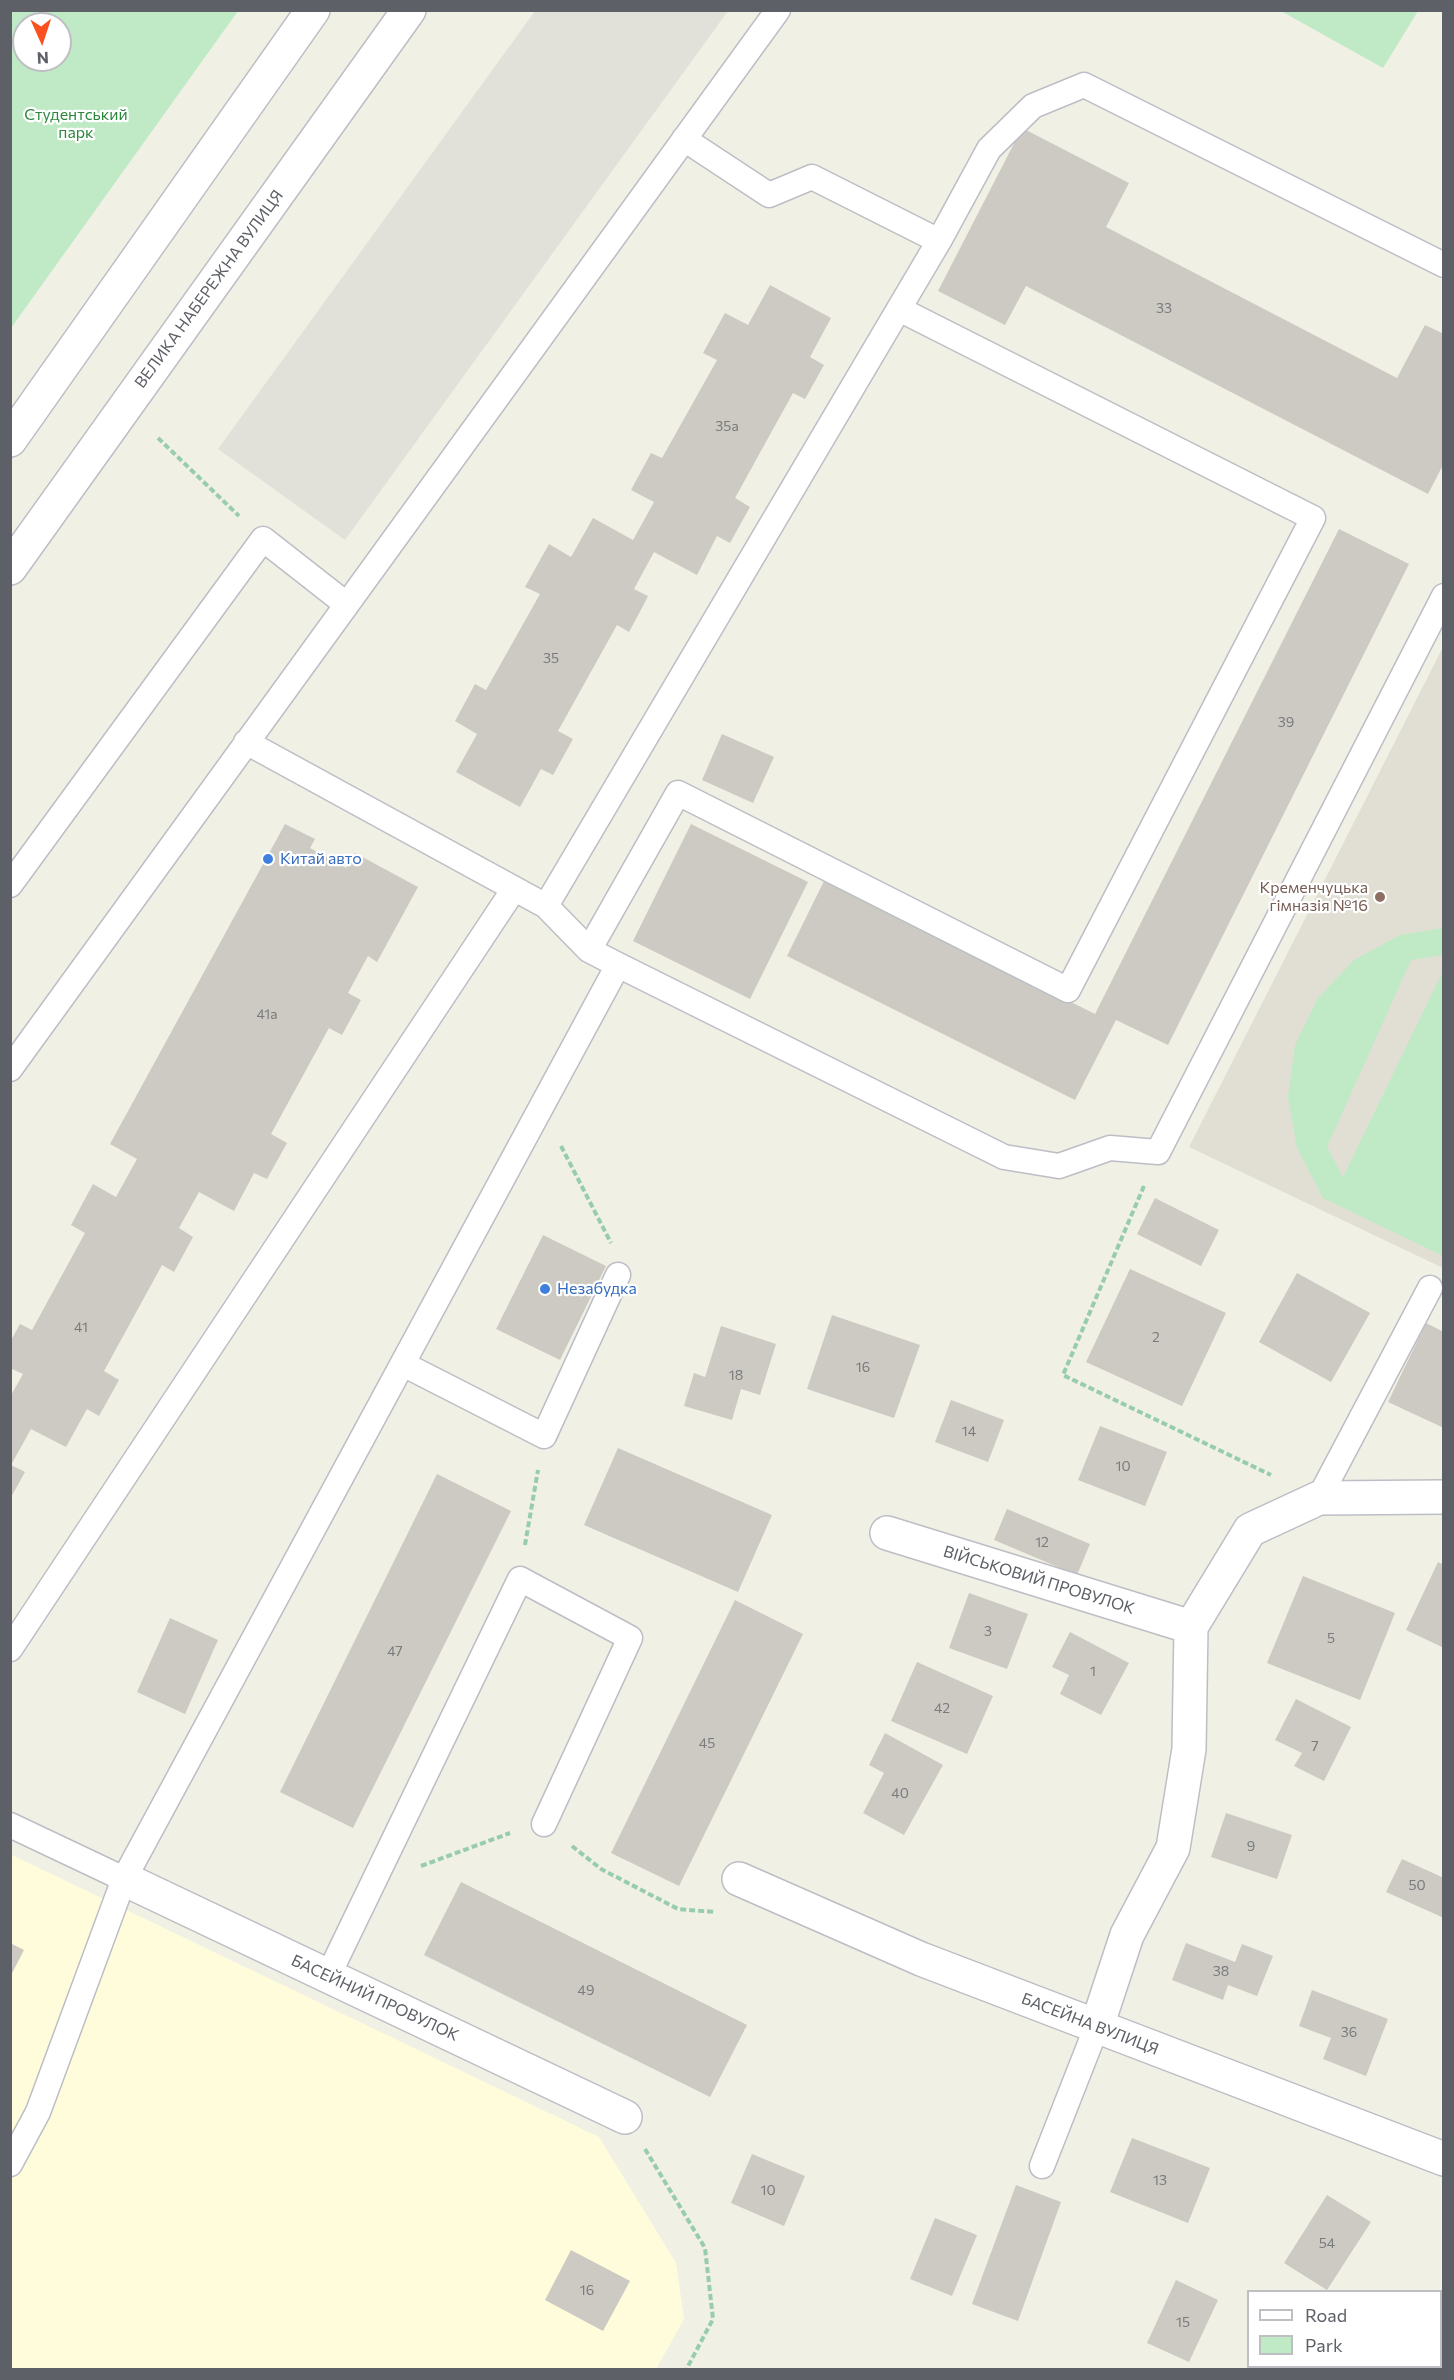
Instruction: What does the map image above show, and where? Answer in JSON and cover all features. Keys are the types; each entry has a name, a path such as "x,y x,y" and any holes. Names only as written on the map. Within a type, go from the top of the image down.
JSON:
{"street":[{"path":"10,440 313,10"},
{"name":"ВЕЛИКА НАБЕРЕЖНА ВУЛИЦЯ","path":"10,567 409,10"},
{"path":"1096,2026 1127,1935 1173,1848 1189,1749 1191,1627 1250,1530 1319,1498 1443,1497"},
{"name":"ВІЙСЬКОВИЙ ПРОВУЛОК","path":"887,1533 1191,1627"},
{"name":"БАСЕЙНИЙ ПРОВУЛОК","path":"124,1879 625,2117"},
{"name":"БАСЕЙНА ВУЛИЦЯ","path":"740,1879 921,1959 1443,2159"}],"lane":[{"path":"10,1069 778,10"},
{"path":"546,906 939,241 989,149 1033,106 1084,85 1443,265"},
{"path":"684,139 769,195 812,177 939,241"},
{"path":"589,950 678,793 1068,990 1313,518 899,309"},
{"path":"10,885 263,538 346,604"},
{"path":"246,742 546,906 589,950 1004,1157 1059,1166 1110,1148 1158,1152 1443,596"},
{"path":"10,1649 514,889"},
{"path":"10,2164 38,2112 124,1879 618,965"},
{"path":"403,1364 544,1436 618,1275"},
{"path":"1319,1498 1430,1288"},
{"path":"328,1976 519,1579 630,1638 544,1824"},
{"path":"10,1825 124,1879"},
{"path":"1042,2166 1096,2026"}],"path":[{"path":"158,438 210,489"},
{"path":"541,1108 610,1236 618,1275"},
{"path":"1158,1152 1063,1375 1319,1498"},
{"path":"519,1579 544,1436"},
{"path":"375,1879 438,1861 498,1836"},
{"path":"625,2117 705,2248 713,2319 686,2370"}],"shaded area":[{"path":"535,11 728,11 345,540 218,449"},
{"name":"Кременчуцька гімназія №16","path":"1443,647 1443,1268 1189,1147"},
{"path":"10,1854 599,2137 676,2263 684,2319 656,2369 11,2369"}],"green space":[{"name":"Студентський парк","path":"10,11 238,11 11,328"},
{"path":"1281,11 1418,11 1383,68"},
{"path":"1443,928 1443,955 1411,960 1327,1147 1343,1177 1443,971 1443,1256 1323,1198 1297,1148 1288,1097 1295,1045 1318,998 1354,960 1400,935"}],"building":[{"path":"1022,128 1129,183 1106,227 1397,378 1425,325 1444,334 1444,463 1428,494 1026,286 1005,325 938,291"},
{"path":"770,285 831,318 810,357 824,365 805,399 793,393 735,498 750,507 730,543 717,536 697,575 654,552 634,589 648,596 643,606 629,632 617,625 558,731 573,739 553,775 541,769 520,807 456,772 477,734 455,721 475,684 486,690 540,594 525,587 549,544 571,557 593,518 633,540 654,502 631,490 651,453 662,458 717,360 703,353 725,313 748,325"},
{"path":"1339,529 1409,564 1168,1045 1116,1020 1075,1100 787,956 825,879 1095,1014"},
{"path":"722,734 774,757 753,803 702,780"},
{"path":"285,824 315,839 310,848 346,868 355,853 418,887 377,962 368,956 348,993 361,1000 342,1035 329,1028 271,1134 287,1143 267,1179 254,1173 234,1211 199,1192 179,1228 193,1237 174,1272 162,1265 104,1371 119,1380 99,1416 87,1409 66,1447 31,1429 11,1465 25,1472 10,1499 10,1397 23,1374 10,1368 10,1342 20,1324 32,1330 85,1233 71,1225 93,1184 116,1197 137,1159 110,1144"},
{"path":"691,824 808,882 750,999 633,941"},
{"path":"1155,1198 1219,1230 1201,1266 1137,1234"},
{"path":"543,1235 606,1266 560,1360 496,1329"},
{"path":"1130,1269 1226,1313 1182,1406 1086,1362"},
{"path":"1297,1273 1370,1313 1331,1382 1259,1342"},
{"path":"832,1315 920,1345 894,1418 807,1389"},
{"path":"1426,1323 1444,1332 1444,1428 1388,1402"},
{"path":"721,1326 776,1344 760,1395 741,1389 732,1420 684,1406 694,1373 705,1377"},
{"path":"951,1400 1004,1420 988,1462 935,1442"},
{"path":"1100,1426 1167,1452 1145,1506 1078,1480"},
{"path":"618,1448 772,1515 738,1592 584,1525"},
{"path":"437,1474 511,1511 353,1828 280,1792"},
{"path":"1007,1509 1090,1544 1077,1575 994,1540"},
{"path":"1438,1562 1444,1565 1444,1648 1406,1630"},
{"path":"1303,1576 1395,1613 1360,1700 1267,1663"},
{"path":"969,1593 1028,1614 1007,1669 949,1648"},
{"path":"735,1600 803,1634 679,1886 611,1853"},
{"path":"170,1618 218,1640 185,1714 137,1692"},
{"path":"1070,1632 1129,1663 1101,1715 1060,1694 1069,1675 1052,1667"},
{"path":"917,1662 993,1696 967,1754 891,1721"},
{"path":"1296,1699 1351,1727 1324,1781 1294,1766 1302,1753 1275,1740"},
{"path":"885,1733 943,1765 904,1835 863,1813 884,1773 869,1765"},
{"path":"1226,1813 1292,1835 1277,1879 1211,1857"},
{"path":"1402,1859 1444,1878 1444,1918 1386,1892"},
{"path":"461,1882 747,2025 710,2097 424,1955"},
{"path":"10,1943 24,1950 10,1977"},
{"path":"1186,1943 1235,1962 1242,1944 1273,1956 1257,1996 1228,1985 1223,2000 1172,1980"},
{"path":"1312,1990 1388,2019 1366,2076 1323,2059 1331,2038 1299,2026"},
{"path":"1132,2138 1210,2168 1188,2223 1110,2192"},
{"path":"752,2154 805,2176 784,2226 731,2203"},
{"path":"1016,2185 1061,2202 1018,2321 972,2304"},
{"path":"1327,2195 1371,2222 1327,2290 1284,2263"},
{"path":"935,2218 977,2235 952,2296 910,2279"},
{"path":"571,2250 630,2281 603,2331 545,2300"},
{"path":"1176,2280 1218,2300 1189,2362 1147,2343"},
{"path":"1256,2368 1324,2368 1323,2370 1255,2370"}],"place":[{"name":"Китай авто","path":"268,859"},
{"name":"Кременчуцька гімназія №16","path":"1380,897"},
{"name":"Незабудка","path":"545,1289"}]}
